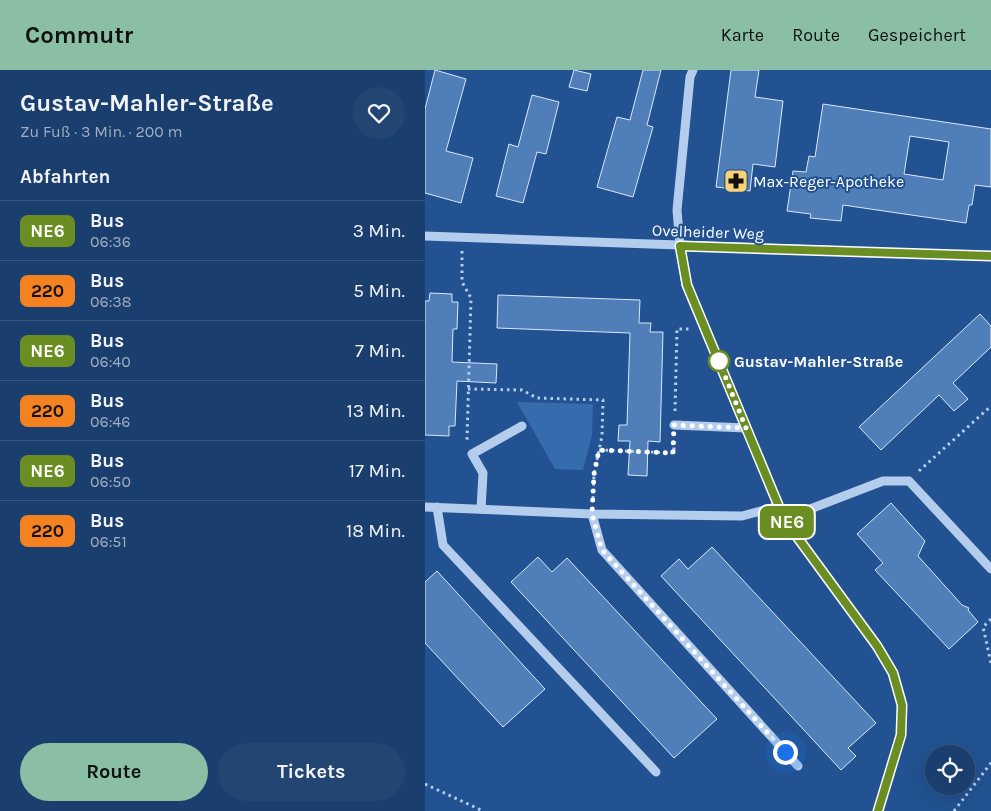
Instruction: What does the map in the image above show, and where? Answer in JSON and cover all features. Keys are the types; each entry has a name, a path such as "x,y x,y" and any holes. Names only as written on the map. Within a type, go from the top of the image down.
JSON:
{"street":[{"path":"693,70 690,77 677,210 680,246 687,285 784,519 877,646 893,673 902,705 901,735 878,811"},
{"name":"Ovelheider Weg","path":"425,236 991,256"},
{"path":"674,425 746,428"},
{"path":"481,509 483,473 472,454 522,426"},
{"path":"784,519 883,481 909,481 991,569"},
{"path":"425,507 592,514 742,516 779,506"},
{"path":"437,507 443,545 656,772"},
{"path":"592,514 602,550 799,766"}],"path":[{"path":"462,238 462,282 471,298 467,447 472,454"},
{"path":"599,450 673,453 677,329 705,328"},
{"path":"468,389 522,390 537,398 603,400 602,436 594,474 592,514"},
{"path":"909,481 991,406"},
{"path":"991,619 983,627 991,663"},
{"path":"953,811 991,763"},
{"path":"425,784 483,811"}],"shaded area":[{"path":"517,402 593,404 592,435 583,470 555,469"}],"building":[{"path":"435,70 466,79 446,151 473,158 461,203 425,193 425,109"},
{"path":"574,70 591,74 587,91 569,87"},
{"path":"643,70 661,70 647,125 653,127 633,197 597,187 617,117 630,120"},
{"path":"731,70 759,70 755,97 783,101 775,167 753,164 750,191 716,187"},
{"path":"532,95 559,102 546,154 537,152 523,203 496,196 509,144 518,147"},
{"path":"823,104 991,129 991,187 975,185 972,205 969,205 966,223 843,205 841,221 810,218 811,214 787,211 793,171 806,172 809,156 815,157","holes":["910,136 949,142 943,180 904,174"]},
{"path":"430,293 452,294 452,302 458,302 457,329 453,329 452,362 497,364 496,383 457,381 455,426 449,426 449,436 425,435 425,301 429,301"},
{"path":"498,295 640,300 639,323 651,323 650,332 663,332 660,442 648,441 647,476 628,475 630,441 618,441 619,425 627,425 630,333 497,328"},
{"path":"980,314 991,326 991,347 953,383 968,399 954,411 939,395 881,450 859,427"},
{"path":"891,503 925,541 918,556 962,605 969,608 968,610 978,622 949,649 875,570 883,563 857,534"},
{"path":"712,547 876,723 848,748 856,756 841,770 661,576 679,559 688,569"},
{"path":"538,557 552,572 567,558 717,719 674,758 511,582"},
{"path":"437,571 545,689 503,727 425,643 425,582"}],"bus line":[{"name":"NE6","path":"878,811 901,735 902,705 893,673 877,646 784,519 687,285 680,246 991,256"}],"place":[{"name":"Max-Reger-Apotheke","path":"736,181"},
{"name":"Gustav-Mahler-Straße","path":"719,361"}],"route":[{"path":"719,361 746,428 674,425 673,453 599,450 594,474 592,514 602,550 785,752"}]}
